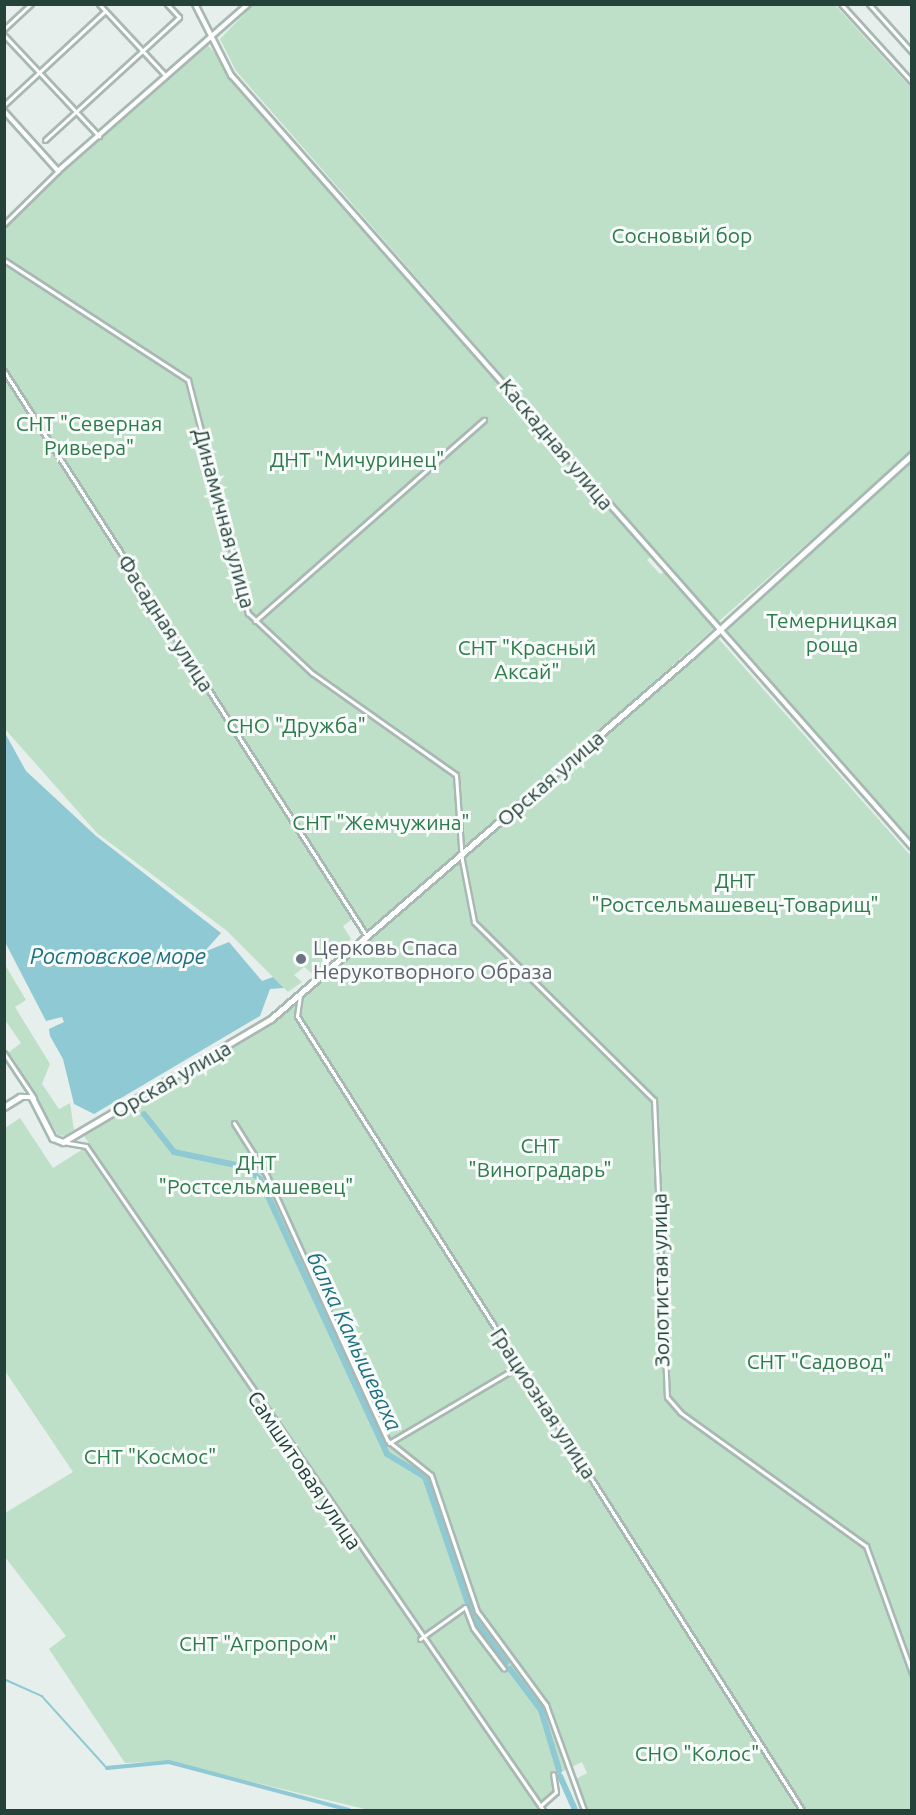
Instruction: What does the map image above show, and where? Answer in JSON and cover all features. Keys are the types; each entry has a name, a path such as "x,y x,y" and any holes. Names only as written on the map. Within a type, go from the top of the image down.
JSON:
{"main road":[{"name":"Орская улица","path":"63,1142 263,1025 719,630 912,455"},
{"path":"4,1107 23,1096 36,1100 51,1135 63,1142"}],"street":[{"path":"4,29 31,4"},
{"path":"99,4 166,76"},
{"path":"45,140 179,17 167,4"},
{"name":"Каскадная улица","path":"195,4 213,35 231,75 912,848"},
{"path":"4,224 58,171 248,4"},
{"path":"841,4 912,82"},
{"path":"869,4 912,52"},
{"path":"4,105 105,11"},
{"path":"4,35 99,136"},
{"path":"4,111 58,171"},
{"name":"Динамичная улица","path":"4,260 188,380 244,605 255,621 312,673 456,775"},
{"name":"Фасадная улица","path":"4,371 366,935"},
{"path":"255,621 484,420"},
{"name":"Золотистая улица","path":"456,775 461,855 478,929 654,1100 668,1397 681,1413 866,1546 912,1673"},
{"name":"Грациозная улица","path":"301,993 297,1016 802,1810"},
{"path":"4,1053 36,1100"},
{"path":"234,1124 266,1174 389,1443 431,1475 477,1611 546,1705 585,1810"},
{"name":"Самшитовая улица","path":"63,1142 86,1146 420,1639 543,1810"},
{"path":"389,1443 519,1366"},
{"path":"420,1639 465,1607 473,1628 504,1669"},
{"path":"540,1806 556,1792 553,1774"}],"green space":[{"name":"Сосновый бор","path":"253,5 835,5 911,88 911,452 718,622 236,71 220,39"},
{"path":"206,43 653,555 647,560 660,574 666,571 715,627 532,792 718,638 911,856 911,1810 586,1810 572,1781 587,1773 582,1762 553,1776 555,1789 541,1803 503,1756 82,1133 268,1024 464,852 461,824 455,825 460,852 366,934 355,917 343,926 351,939 313,974 304,967 294,975 302,982 288,992 227,931 97,833 5,729 4,225"},
{"name":"Темерницкая роща","path":"911,459 911,844 728,634 728,626 763,589"},
{"path":"4,963 26,1000 15,1007 50,1064 42,1084 59,1109 70,1103 74,1130 64,1136 58,1135 8,1053 21,1043 5,1020"},
{"path":"20,1118 53,1168 83,1149 540,1810 369,1810 166,1761 125,1763 49,1649 66,1636 5,1557 5,1513 73,1472 5,1371 5,1128"}],"water":[{"name":"Ростовское море","path":"5,733 26,771 96,836 221,933 204,952 229,942 262,981 273,977 284,988 270,989 260,1016 94,1114 74,1104 63,1059 50,1036 49,1029 64,1022 62,1017 46,1021 5,942"}],"waterway":[{"name":"балка Камышеваха","path":"144,1114 174,1152 245,1167 260,1179 387,1454 425,1477 473,1618 506,1663"},
{"name":"балка Камышеваха","path":"510,1669 541,1710 559,1770"},
{"path":"4,1679 42,1696 107,1768"},
{"path":"107,1768 169,1762 349,1810"},
{"name":"балка Камышеваха","path":"560,1776 575,1810"}],"place":[{"name":"Церковь Спаса Нерукотворного Образа","path":"301,959"}],"park label":[{"name":"СНТ \"Северная Ривьера\"","path":"89,435"},
{"name":"ДНТ \"Мичуринец\"","path":"357,459"},
{"name":"СНТ \"Красный Аксай\"","path":"527,659"},
{"name":"СНО \"Дружба\"","path":"296,725"},
{"name":"СНТ \"Жемчужина\"","path":"381,822"},
{"name":"ДНТ \"Ростсельмашевец-Товарищ\"","path":"735,892"},
{"name":"СНТ \"Виноградарь\"","path":"540,1157"},
{"name":"ДНТ \"Ростсельмашевец\"","path":"256,1174"},
{"name":"СНТ \"Садовод\"","path":"819,1361"},
{"name":"СНТ \"Космос\"","path":"150,1456"},
{"name":"СНТ \"Агропром\"","path":"258,1643"},
{"name":"СНО \"Колос\"","path":"697,1753"}]}
